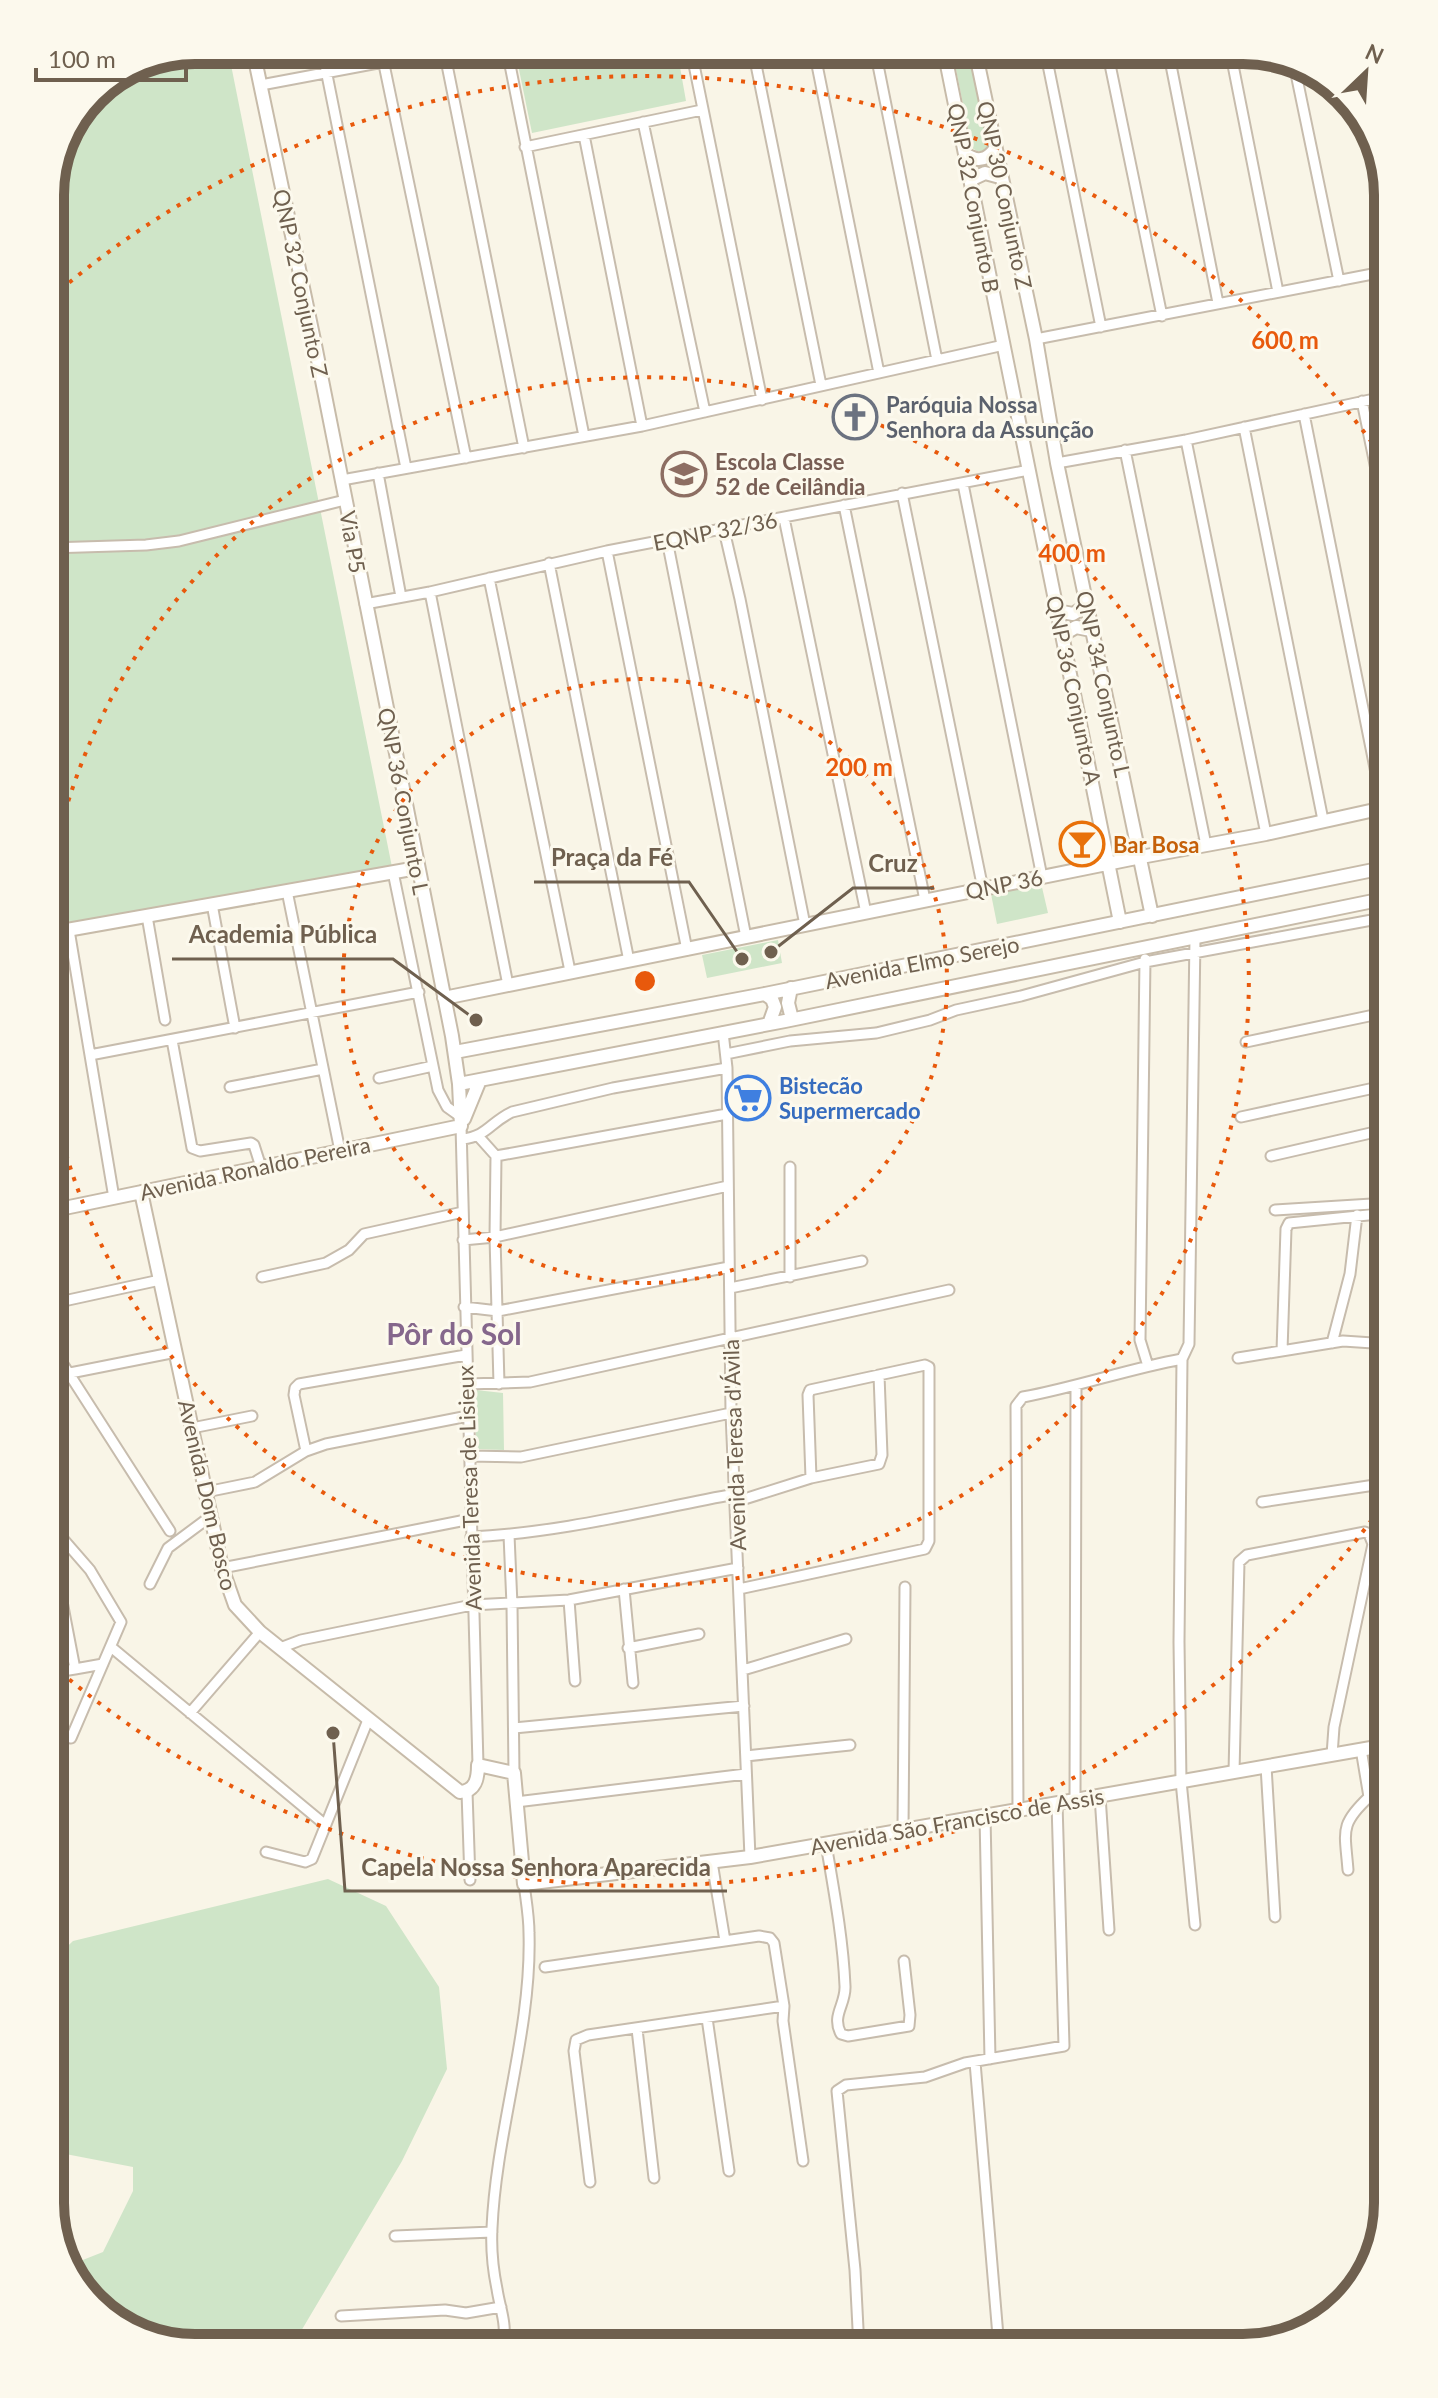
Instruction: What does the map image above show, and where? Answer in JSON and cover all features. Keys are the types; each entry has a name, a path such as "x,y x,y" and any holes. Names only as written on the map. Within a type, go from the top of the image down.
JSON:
{"street":[{"name":"QNP 32 Conjunto Z","path":"256,64 342,480"},
{"path":"324,64 406,468"},
{"path":"261,85 373,64"},
{"path":"384,64 466,458"},
{"path":"448,64 524,448"},
{"path":"510,64 584,436"},
{"path":"694,64 762,400"},
{"path":"756,64 821,385"},
{"path":"817,64 879,373"},
{"path":"878,64 937,360"},
{"name":"QNP 32 Conjunto B","path":"947,64 1029,470"},
{"name":"QNP 30 Conjunto Z","path":"978,64 1036,339 1057,463"},
{"path":"1048,64 1101,327"},
{"path":"1110,64 1162,316"},
{"path":"1171,64 1218,303"},
{"path":"1233,64 1278,292"},
{"path":"1296,76 1339,281"},
{"path":"525,147 702,110"},
{"path":"643,122 705,412"},
{"path":"584,135 642,426"},
{"path":"965,154 981,160 990,156 995,149"},
{"path":"970,180 985,173 1000,177"},
{"path":"1036,339 1374,274"},
{"path":"342,480 642,426 1004,345"},
{"path":"1057,463 1186,440 1374,399"},
{"path":"1362,401 1374,460"},
{"path":"1304,414 1374,754"},
{"path":"1244,427 1323,820"},
{"path":"1186,440 1266,834"},
{"path":"1125,450 1206,845"},
{"name":"QNP 34 Conjunto L","path":"1057,463 1152,916"},
{"name":"EQNP 32/36","path":"365,604 607,551 1029,470"},
{"name":"QNP 36 Conjunto A","path":"1029,470 1120,922"},
{"path":"378,473 401,597"},
{"name":"Via P5","path":"342,480 365,604"},
{"path":"963,484 1042,877"},
{"path":"902,493 983,889"},
{"path":"64,548 179,541 345,500"},
{"path":"844,505 925,900"},
{"path":"784,518 866,913"},
{"path":"724,530 744,615 805,925"},
{"path":"667,540 746,937"},
{"path":"607,551 687,950"},
{"path":"549,563 629,961"},
{"path":"489,578 570,971"},
{"path":"430,592 508,985"},
{"name":"QNP 36 Conjunto L","path":"365,604 444,998"},
{"path":"1057,611 1073,614 1086,606"},
{"path":"1062,635 1076,627 1091,630"},
{"name":"QNP 36","path":"444,998 1266,834 1374,809"},
{"path":"64,931 417,868"},
{"name":"Avenida Elmo Serejo","path":"455,1052 765,994 1374,870"},
{"path":"393,872 438,1090 461,1127 479,1137 496,1156 499,1384"},
{"path":"287,891 340,1151"},
{"name":"Avenida Elmo Serejo","path":"459,1084 1144,948 1194,945 1374,901"},
{"path":"212,904 235,1028"},
{"path":"147,916 165,1020"},
{"path":"726,1054 790,1041 876,1033 1145,962 1194,945 1374,919"},
{"path":"69,930 114,1198"},
{"path":"1194,945 1189,1344 1182,1359 1179,1642 1181,1781 1195,1925"},
{"path":"1144,948 1140,1340 1148,1366"},
{"path":"790,1041 792,1019 788,1003 791,988"},
{"path":"90,1055 419,992"},
{"path":"765,994 772,999 775,1007 769,1024"},
{"path":"444,998 455,1052 461,1127"},
{"path":"1246,1042 1374,1015"},
{"name":"Avenida Teresa d'Ávila","path":"723,1032 727,1068 731,1413 750,1857"},
{"path":"172,1040 192,1148 200,1151 251,1143 261,1167"},
{"path":"379,1078 433,1066"},
{"path":"479,1137 498,1119 512,1112 613,1088 727,1068"},
{"path":"230,1087 323,1069"},
{"path":"461,1127 480,1080"},
{"path":"1241,1117 1374,1088"},
{"path":"496,1156 727,1114"},
{"name":"Avenida Ronaldo Pereira","path":"64,1208 461,1127"},
{"name":"Avenida Teresa de Lisieux","path":"461,1127 478,1765 478,1777 464,1792"},
{"path":"1271,1156 1374,1132"},
{"path":"790,1167 790,1277"},
{"path":"463,1240 495,1237 728,1186"},
{"name":"Avenida Dom Bosco","path":"141,1192 222,1568 235,1605 260,1632 368,1720 464,1792"},
{"path":"1275,1210 1374,1204"},
{"path":"262,1277 326,1263 349,1250 364,1234 463,1212"},
{"path":"1282,1351 1287,1225 1303,1219 1374,1214"},
{"path":"1332,1343 1350,1274 1357,1215"},
{"path":"730,1288 862,1261"},
{"path":"464,1307 498,1311 729,1267"},
{"path":"64,1301 160,1280"},
{"path":"467,1384 530,1382 949,1290"},
{"path":"1238,1358 1332,1343 1374,1343"},
{"path":"64,1375 176,1352"},
{"path":"306,1451 294,1395 296,1386 303,1382 466,1355"},
{"path":"1018,1810 1016,1406 1023,1397 1076,1387 1182,1359"},
{"path":"739,1589 927,1547 929,1367 925,1365 810,1390 811,1478"},
{"path":"64,1367 170,1531"},
{"path":"471,1537 509,1535 735,1498 811,1478 874,1466 881,1462 879,1375"},
{"path":"1075,1800 1076,1387"},
{"path":"469,1456 509,1458 534,1455 731,1413"},
{"path":"192,1428 252,1416"},
{"path":"206,1492 255,1482 306,1451 326,1444 468,1416"},
{"path":"1262,1502 1374,1485"},
{"path":"150,1584 168,1548 211,1516"},
{"path":"222,1568 471,1519"},
{"path":"1234,1772 1239,1562 1247,1555 1365,1532 1373,1544 1334,1727 1332,1755"},
{"path":"505,2334 492,2232 525,1998 529,1934 514,1773 509,1535"},
{"path":"64,1540 90,1570 121,1618 120,1627 71,1738"},
{"path":"280,1648 301,1640 472,1605 569,1600 738,1568"},
{"path":"903,1830 905,1587"},
{"path":"624,1589 633,1683"},
{"path":"569,1600 575,1681"},
{"path":"64,1612 75,1669"},
{"path":"190,1713 260,1632"},
{"path":"628,1648 699,1634"},
{"path":"743,1670 846,1639"},
{"path":"111,1647 323,1823"},
{"path":"64,1671 103,1664"},
{"path":"514,1728 744,1706"},
{"path":"266,1852 305,1862 312,1859 368,1720"},
{"path":"746,1756 850,1745"},
{"name":"Avenida São Francisco de Assis","path":"524,1884 750,1857 1374,1747"},
{"path":"1361,1749 1369,1797"},
{"path":"478,1765 514,1773"},
{"path":"1266,1766 1275,1917"},
{"path":"516,1802 746,1774"},
{"path":"464,1792 470,1880"},
{"path":"1100,1796 1109,1930"},
{"path":"1348,1870 1345,1825 1352,1813 1374,1796"},
{"path":"858,2334 837,2091 846,2085 925,2077 958,2064 1064,2046 1057,1803"},
{"path":"985,1816 990,2059"},
{"path":"826,1844 840,1924 845,1985 836,2016 841,2034 848,2036 909,2026 904,1961"},
{"path":"712,1862 725,1941"},
{"path":"545,1967 764,1936 773,1940 803,2161"},
{"path":"590,2182 575,2043 588,2035 784,2006"},
{"path":"707,2018 729,2171"},
{"path":"637,2029 654,2178"},
{"path":"975,2062 998,2334"},
{"path":"395,2236 492,2232"},
{"path":"341,2316 445,2310 466,2313 501,2307"}],"green space":[{"path":"231,64 393,872 64,936 64,186 74,145 86,122 102,102 122,86 145,74 169,67"},
{"path":"518,64 679,64 686,101 532,133"},
{"path":"955,64 974,64 989,144 984,151 972,148"},
{"path":"1041,883 1048,913 997,924 991,894"},
{"path":"778,940 782,963 707,978 702,955"},
{"path":"476,1390 503,1393 504,1450 476,1449"},
{"path":"328,1879 386,1906 439,1987 447,2069 402,2161 299,2334 186,2334 153,2327 122,2312 86,2276 78,2262 103,2252 133,2191 133,2167 64,2154 64,1950 73,1941"}],"place":[{"name":"Paróquia Nossa Senhora da Assunção","path":"855,417"},
{"name":"Escola Classe 52 de Ceilândia","path":"684,474"},
{"name":"Bar Bosa","path":"1082,844"},
{"name":"Cruz","path":"771,952"},
{"name":"Praça da Fé","path":"742,959"},
{"name":"Academia Pública","path":"476,1020"},
{"name":"Bistecão Supermercado","path":"748,1098"},
{"name":"Capela Nossa Senhora Aparecida","path":"333,1733"}],"district":[{"name":"Pôr do Sol","path":"454,1333"}]}
